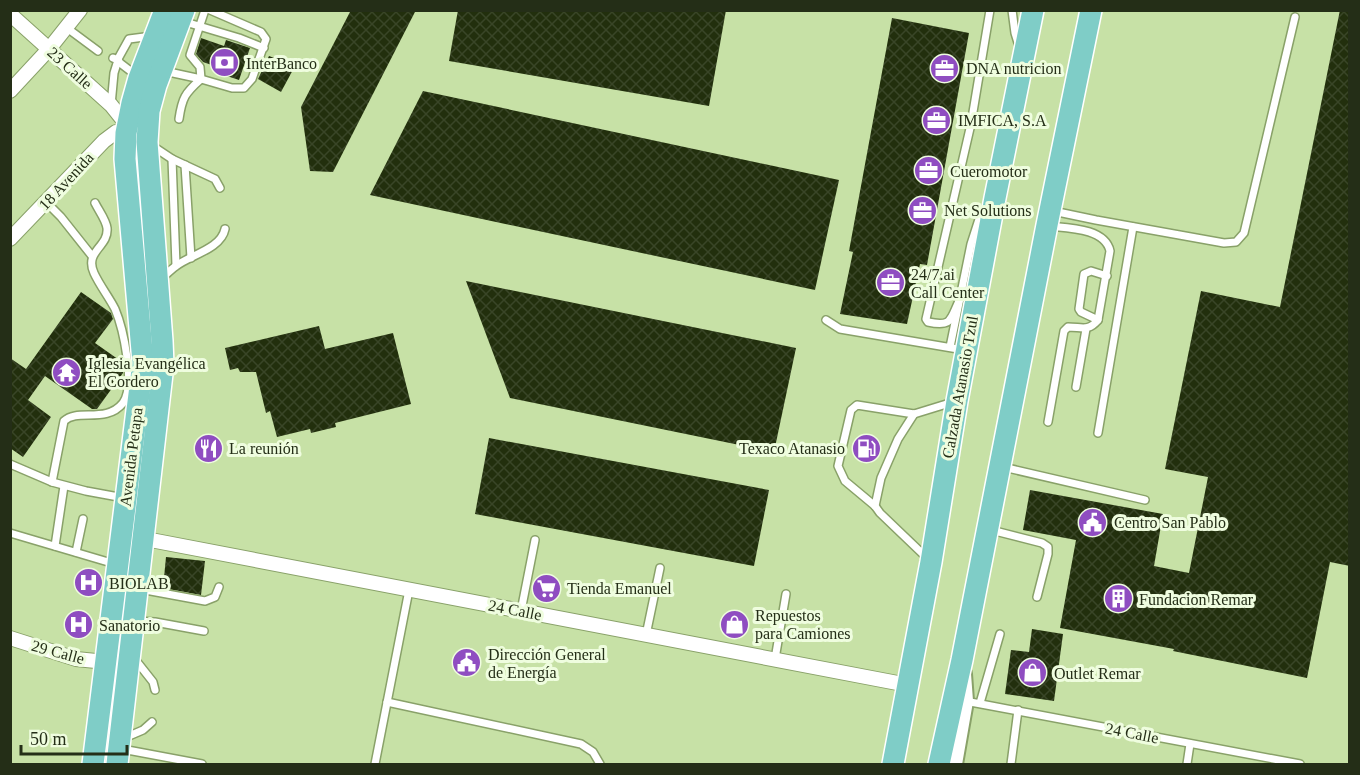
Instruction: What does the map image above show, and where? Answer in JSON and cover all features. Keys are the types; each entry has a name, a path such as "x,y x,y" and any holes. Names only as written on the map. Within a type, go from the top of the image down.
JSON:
{"main road":[{"path":"939,765 962,660 1091,10"},
{"name":"Calzada Atanasio Tzul","path":"892,765 931,562 957,401 958,349 995,198 1023,62 1017,11"},
{"name":"Avenida Petapa","path":"93,765 143,362 125,159 127,129 139,78 154,36 182,17"},
{"name":"Avenida Petapa","path":"119,751 163,364 147,142 149,111 182,17"}],"street":[{"path":"10,91 49,50 80,10"},
{"name":"23 Calle","path":"10,14 111,105 127,129"},
{"name":"18 Avenida","path":"10,239 104,141 116,132 127,129"},
{"name":"24 Calle","path":"122,534 908,685"},
{"name":"29 Calle","path":"10,638 76,659 106,662"},
{"path":"954,765 973,702 962,660"}],"lane":[{"path":"182,17 205,10"},
{"path":"162,70 232,88 244,87 252,79 266,39 261,32 210,10"},
{"path":"959,301 949,321 944,324 928,322 926,319 971,124 990,10"},
{"path":"1049,218 1133,227 1224,243 1236,242 1244,233 1295,16"},
{"path":"182,17 264,48"},
{"path":"182,17 190,55 200,67 201,79"},
{"path":"67,28 98,51"},
{"path":"111,105 115,59 129,39 154,36"},
{"path":"115,59 139,78"},
{"path":"178,119 181,102 201,79"},
{"path":"147,142 172,159 215,179 220,188"},
{"path":"172,159 176,265"},
{"path":"185,165 191,258"},
{"path":"826,320 840,329 958,349 959,301 971,244 981,216 995,198"},
{"path":"46,202 92,256"},
{"path":"52,482 64,421 69,416 108,414 125,400 129,369 120,322 91,264 92,256 108,231 95,203"},
{"path":"1048,422 1064,331 1068,327 1086,329 1098,320 1110,250 1106,241 1095,232 1049,218"},
{"path":"1098,433 1133,227"},
{"path":"157,283 176,265 217,242 223,237 225,230"},
{"path":"1098,320 1079,309 1084,274 1091,271 1107,276"},
{"path":"1076,387 1086,329"},
{"path":"931,562 875,506 845,481 838,466 851,410 857,405 914,414 957,401"},
{"path":"875,506 881,478 898,439 914,414"},
{"path":"10,464 64,486 126,498"},
{"path":"1000,467 1145,500"},
{"path":"55,546 64,486"},
{"path":"76,552 83,519"},
{"path":"988,529 1042,543 1047,547 1048,554 1037,597"},
{"path":"10,533 118,564"},
{"path":"521,611 535,540"},
{"path":"646,635 660,568"},
{"path":"137,588 205,601 215,597 219,587"},
{"path":"375,765 409,590"},
{"path":"775,659 786,594"},
{"path":"134,621 155,622 204,631"},
{"path":"973,702 1000,633"},
{"path":"130,653 153,682 155,690"},
{"path":"387,702 581,744 593,752 600,765"},
{"name":"24 Calle","path":"973,702 1300,765"},
{"path":"1011,765 1018,710"},
{"path":"119,751 152,722"},
{"path":"1187,765 1190,744"},
{"path":"119,751 202,765"}],"building":[{"path":"351,10 416,10 333,172 310,171 301,107"},
{"path":"458,10 726,10 709,106 449,61"},
{"path":"1340,10 1350,10 1350,566 1330,562 1307,678 1173,651 1174,649 1060,628 1076,540 1023,530 1030,490 1163,514 1154,566 1189,573 1208,477 1165,469 1201,291 1280,307"},
{"path":"892,18 969,33 927,265 920,264 907,324 840,314 853,252 849,251"},
{"name":"InterBanco","path":"201,38 224,46 226,40 250,48 239,80 218,73 220,68 203,62 196,54"},
{"path":"269,56 295,66 281,92 258,79"},
{"path":"423,91 839,180 815,290 370,195"},
{"path":"466,281 796,348 774,452 510,398"},
{"name":"Iglesia Evangélica El Cordero","path":"81,292 111,313 113,319 95,343 122,362 123,373 97,409 92,409 45,376 28,400 51,417 23,457 10,448 10,358 26,369"},
{"path":"319,326 325,349 393,333 411,404 335,423 336,427 311,433 310,429 277,437 270,411 266,413 256,372 240,372 238,368 230,370 225,348"},
{"path":"489,438 769,490 754,566 475,514"},
{"path":"166,557 205,561 201,595 163,588"},
{"name":"Outlet Remar","path":"1032,629 1063,634 1054,701 1005,694 1011,650 1029,652"}],"place":[{"name":"InterBanco","path":"225,63"},
{"name":"DNA nutricion","path":"945,68"},
{"name":"IMFICA, S.A","path":"937,120"},
{"name":"Cueromotor","path":"929,171"},
{"name":"Net Solutions","path":"923,210"},
{"name":"24/7.ai Call Center","path":"890,283"},
{"name":"Iglesia Evangélica El Cordero","path":"67,372"},
{"name":"La reunión","path":"208,448"},
{"name":"Texaco Atanasio","path":"866,448"},
{"name":"Centro San Pablo","path":"1093,522"},
{"name":"BIOLAB","path":"88,583"},
{"name":"Tienda Emanuel","path":"546,588"},
{"name":"Fundacion Remar","path":"1118,599"},
{"name":"Repuestos para Camiones","path":"734,624"},
{"name":"Sanatorio","path":"78,625"},
{"name":"Dirección General de Energía","path":"467,663"},
{"name":"Outlet Remar","path":"1033,673"}]}
